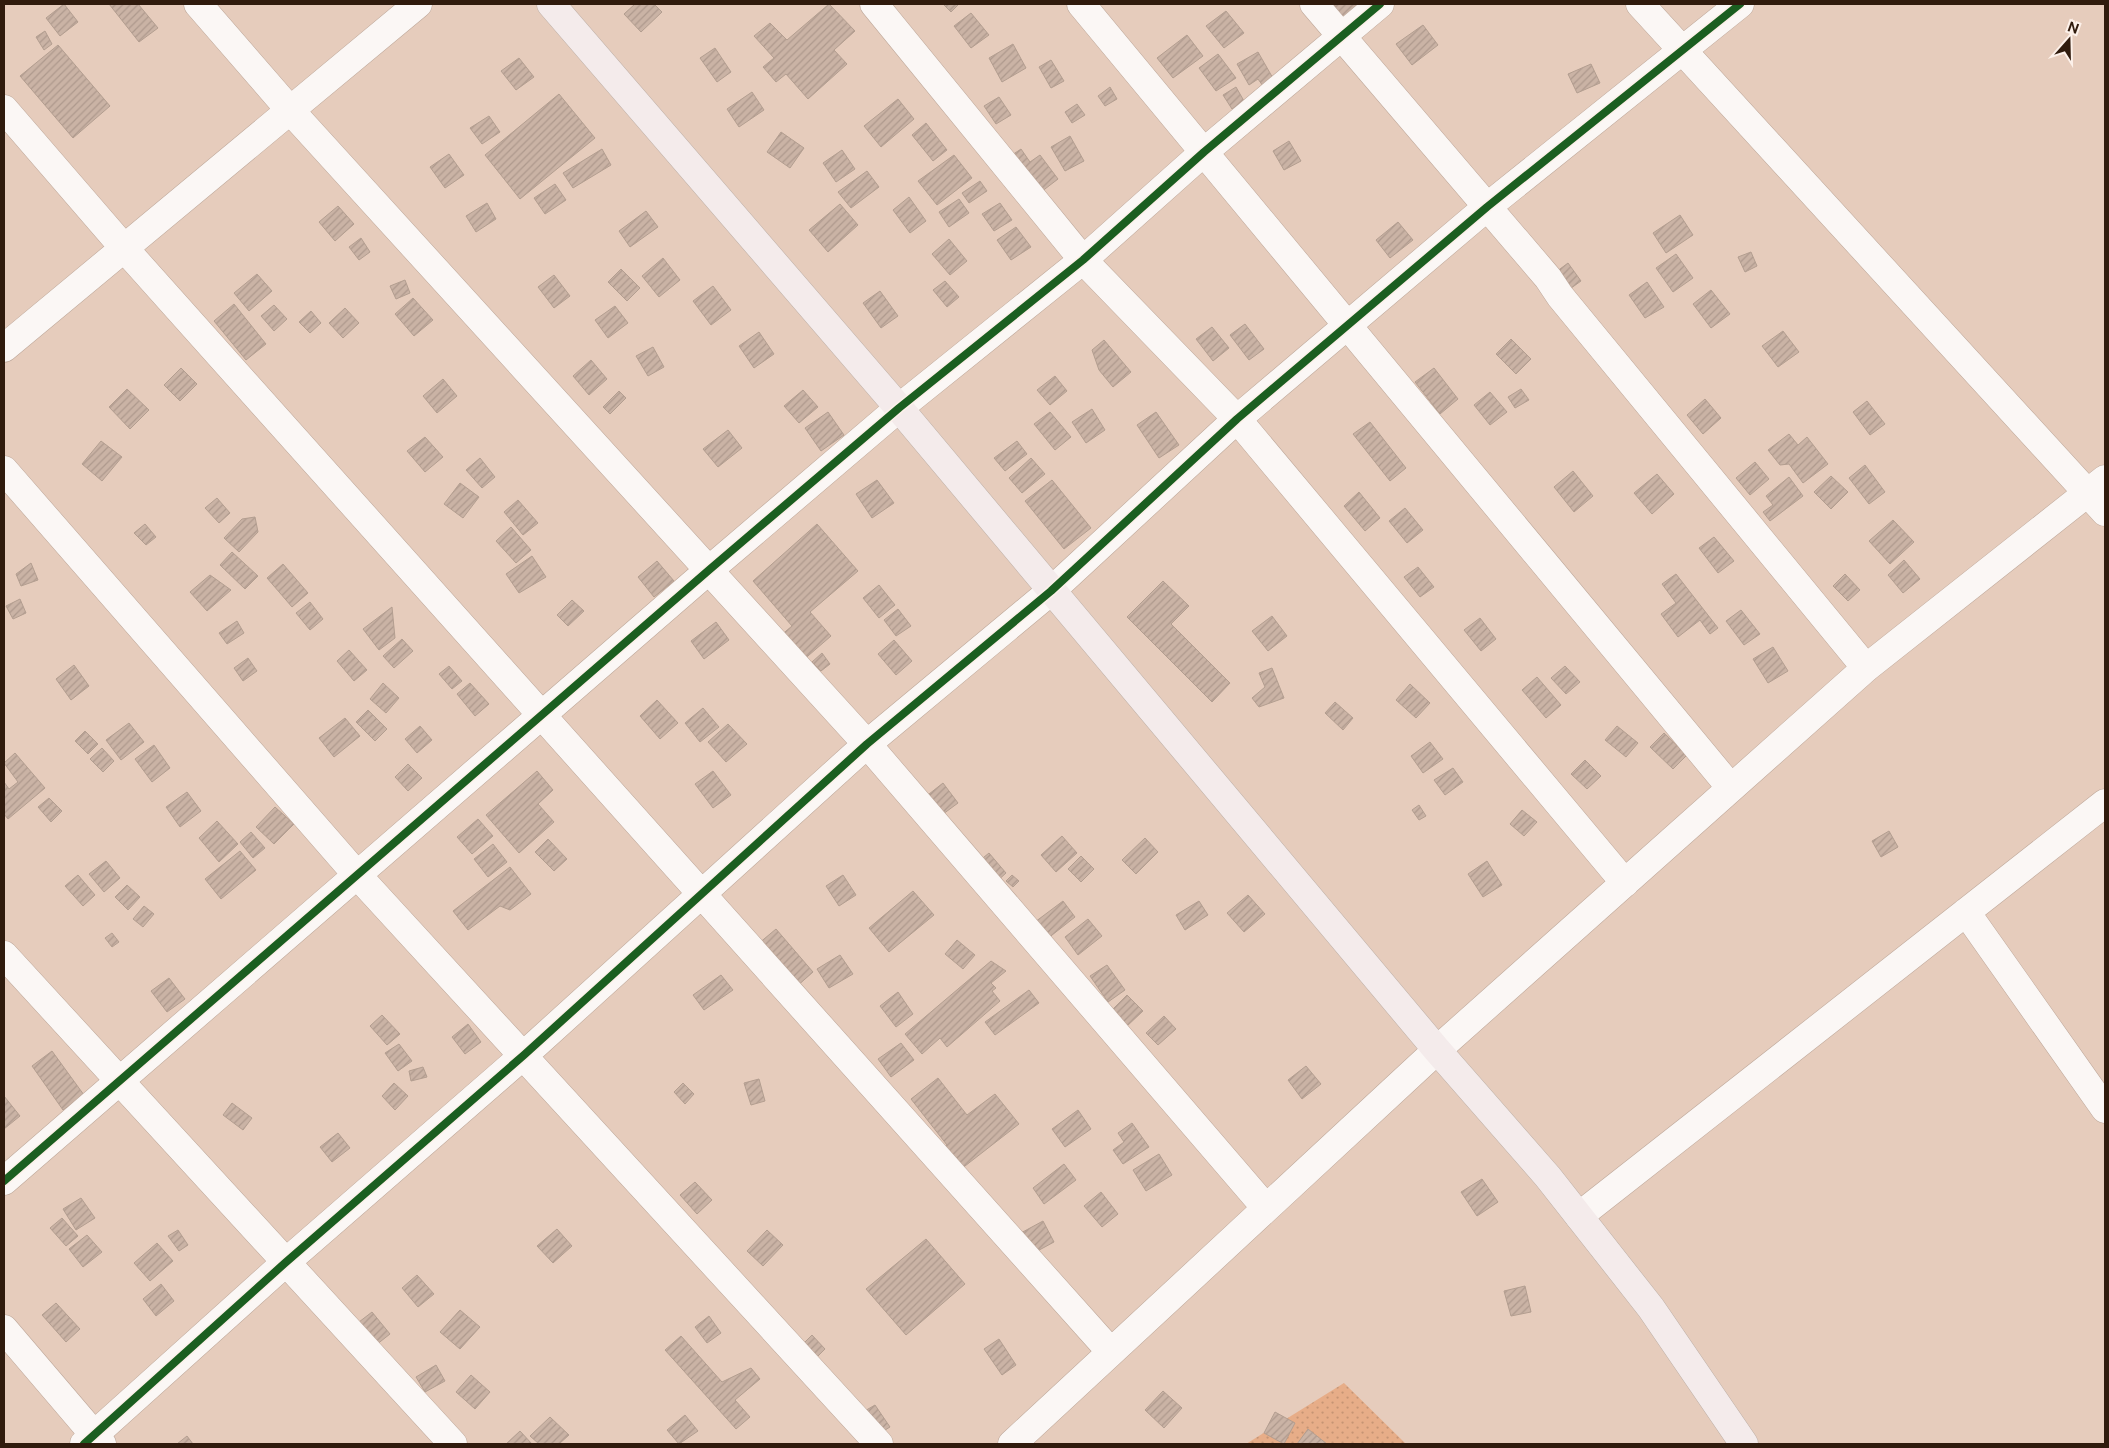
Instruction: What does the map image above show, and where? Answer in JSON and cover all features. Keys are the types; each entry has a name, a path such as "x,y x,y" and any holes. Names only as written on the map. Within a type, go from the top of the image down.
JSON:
{"main road":[{"path":"551,4 899,408 1437,1050 1548,1177 1651,1308 1744,1444"}],"street":[{"path":"198,4 289,110 867,744 1266,1208"},
{"path":"4,348 418,4"},
{"path":"874,4 1083,260 1237,419 1625,883"},
{"path":"1081,4 1731,788"},
{"path":"1314,4 1487,207 1866,668"},
{"path":"4,1181 709,570 899,408 1083,260 1204,152 1380,4"},
{"path":"1012,1444 1437,1050 1866,668 2100,495 1682,52 1640,4"},
{"path":"4,1329 94,1441 285,1263 524,1055 867,744 1051,591 1237,419 1487,207 1740,4"},
{"path":"4,109 124,248 1111,1352"},
{"path":"4,470 358,876 879,1444"},
{"path":"1579,1216 2105,803"},
{"path":"1966,912 2105,1109"},
{"path":"4,955 453,1444"}],"shaded area":[{"path":"1344,1383 1406,1444 1246,1444"}],"building":[{"path":"64,4 78,22 60,36 46,18"},
{"path":"109,4 138,4 158,28 139,42"},
{"path":"635,4 654,4 662,12 641,32 624,14"},
{"path":"829,4 855,31 834,50 847,64 808,99 786,74 776,82 763,67 774,58 754,36 770,23 787,40"},
{"path":"943,4 959,4 951,12"},
{"path":"1337,4 1365,4 1345,20 1334,6"},
{"path":"1226,11 1244,33 1224,48 1206,26"},
{"path":"971,13 989,35 971,48 954,26"},
{"path":"1423,25 1438,45 1412,65 1396,44"},
{"path":"45,31 52,44 44,50 36,37"},
{"path":"1187,35 1203,56 1173,78 1157,58"},
{"path":"1013,44 1026,68 1002,82 989,58"},
{"path":"58,45 110,106 73,138 20,76"},
{"path":"715,48 731,72 717,82 700,58"},
{"path":"1258,52 1274,80 1263,86 1258,79 1249,85 1237,64"},
{"path":"1218,54 1236,78 1216,91 1199,68"},
{"path":"519,58 534,77 516,90 501,71"},
{"path":"1051,60 1064,81 1051,88 1039,67"},
{"path":"1591,64 1600,83 1577,93 1568,74"},
{"path":"1110,87 1117,99 1105,106 1098,96"},
{"path":"1236,87 1244,101 1232,109 1223,95"},
{"path":"752,92 764,110 739,127 727,109"},
{"path":"559,94 595,138 520,199 485,155"},
{"path":"999,97 1011,115 996,124 984,106"},
{"path":"898,99 914,119 881,147 864,126"},
{"path":"1077,104 1085,115 1072,123 1065,112"},
{"path":"489,116 500,132 482,144 470,128"},
{"path":"926,123 947,150 933,161 912,135"},
{"path":"781,132 804,148 790,168 767,152"},
{"path":"1070,136 1084,161 1065,171 1051,147"},
{"path":"1289,141 1301,161 1284,170 1273,151"},
{"path":"602,149 611,165 573,188 563,173"},
{"path":"1021,149 1030,162 1040,155 1058,179 1041,192 1012,155"},
{"path":"842,150 855,169 836,182 823,163"},
{"path":"449,154 464,175 445,188 430,167"},
{"path":"954,155 972,178 937,205 918,181"},
{"path":"867,171 879,187 851,208 838,192"},
{"path":"980,181 987,191 969,203 962,193"},
{"path":"555,184 566,200 545,214 534,198"},
{"path":"909,197 926,221 910,233 893,210"},
{"path":"959,199 969,213 949,227 939,212"},
{"path":"487,203 496,219 476,232 466,216"},
{"path":"1000,203 1012,220 994,231 982,214"},
{"path":"840,204 858,225 828,252 809,230"},
{"path":"338,206 354,224 335,241 319,222"},
{"path":"646,211 658,227 630,247 619,231"},
{"path":"1680,215 1693,235 1666,253 1653,233"},
{"path":"1398,222 1413,240 1390,258 1376,240"},
{"path":"1016,227 1031,247 1011,260 997,240"},
{"path":"361,238 370,252 359,260 349,247"},
{"path":"949,239 967,261 950,275 932,254"},
{"path":"1751,252 1757,266 1745,272 1738,257"},
{"path":"1676,254 1693,278 1673,292 1656,268"},
{"path":"663,258 680,280 659,297 642,276"},
{"path":"1568,263 1581,281 1560,296 1548,278"},
{"path":"621,269 640,288 627,301 608,282"},
{"path":"257,274 272,291 249,311 234,293"},
{"path":"554,275 570,296 554,308 538,287"},
{"path":"405,280 410,293 396,299 390,286"},
{"path":"945,281 959,297 947,307 933,290"},
{"path":"1647,282 1664,307 1645,318 1629,295"},
{"path":"713,286 731,310 711,325 693,301"},
{"path":"1711,290 1730,314 1711,328 1693,304"},
{"path":"880,291 898,316 881,328 863,303"},
{"path":"413,298 433,320 414,336 395,314"},
{"path":"234,304 266,344 246,360 214,321"},
{"path":"274,305 287,319 274,331 261,316"},
{"path":"615,306 628,323 608,338 595,320"},
{"path":"345,308 359,323 343,338 329,323"},
{"path":"311,311 321,323 310,333 299,322"},
{"path":"1245,324 1264,349 1249,360 1230,335"},
{"path":"1212,327 1229,348 1213,361 1196,339"},
{"path":"1783,331 1799,352 1778,367 1762,346"},
{"path":"759,332 774,354 754,368 739,346"},
{"path":"1511,339 1531,359 1516,374 1496,354"},
{"path":"1104,340 1131,372 1113,387 1099,370 1092,350"},
{"path":"653,347 664,367 648,376 636,356"},
{"path":"591,360 607,379 589,395 573,376"},
{"path":"181,368 197,384 180,401 164,385"},
{"path":"1434,368 1458,399 1440,414 1415,382"},
{"path":"1055,376 1067,391 1050,405 1037,390"},
{"path":"443,379 457,396 437,413 423,396"},
{"path":"127,389 149,410 130,429 109,407"},
{"path":"1521,389 1529,400 1515,408 1508,397"},
{"path":"803,390 818,407 799,423 784,406"},
{"path":"619,391 626,398 610,414 603,407"},
{"path":"1490,392 1507,412 1490,425 1474,405"},
{"path":"1705,399 1721,418 1703,434 1687,415"},
{"path":"1867,401 1885,424 1870,435 1853,412"},
{"path":"1092,409 1105,430 1086,443 1072,422"},
{"path":"828,412 844,435 821,451 805,428"},
{"path":"1050,412 1071,437 1055,450 1034,424"},
{"path":"1156,412 1179,445 1159,458 1137,425"},
{"path":"1370,422 1406,468 1390,481 1353,434"},
{"path":"728,430 742,448 718,467 703,449"},
{"path":"1789,434 1798,445 1807,437 1828,464 1803,483 1789,464 1780,465 1768,450"},
{"path":"425,437 443,457 425,472 407,451"},
{"path":"101,441 122,457 102,481 82,464"},
{"path":"1017,441 1027,454 1005,471 994,458"},
{"path":"480,458 495,477 482,488 466,470"},
{"path":"1031,458 1045,474 1022,493 1009,478"},
{"path":"1755,462 1769,479 1750,495 1736,478"},
{"path":"1865,465 1885,492 1869,504 1849,478"},
{"path":"1573,471 1593,496 1574,512 1554,487"},
{"path":"1657,474 1674,494 1652,514 1634,493"},
{"path":"1831,476 1848,492 1831,509 1814,492"},
{"path":"1789,477 1803,496 1770,521 1763,512 1773,505 1766,496"},
{"path":"877,480 894,503 872,518 856,494"},
{"path":"1052,480 1091,528 1064,549 1025,501"},
{"path":"460,483 479,497 463,518 444,504"},
{"path":"1359,492 1380,518 1365,531 1344,506"},
{"path":"217,498 230,513 219,523 205,508"},
{"path":"518,500 538,523 523,535 504,512"},
{"path":"1405,508 1423,530 1407,543 1389,521"},
{"path":"255,517 258,532 239,552 224,538 242,519"},
{"path":"1893,520 1914,542 1890,564 1869,541"},
{"path":"145,524 156,537 146,545 134,533"},
{"path":"817,524 858,571 810,612 831,636 801,662 779,637 792,626 753,581"},
{"path":"511,527 531,550 516,563 496,541"},
{"path":"1714,537 1734,561 1718,573 1699,548"},
{"path":"232,552 258,576 245,589 220,565"},
{"path":"532,556 546,577 519,593 506,574"},
{"path":"1904,560 1920,579 1903,593 1888,575"},
{"path":"657,561 674,581 654,597 638,577"},
{"path":"31,563 38,580 21,586 16,574"},
{"path":"283,564 308,593 292,607 267,578"},
{"path":"1418,567 1434,587 1420,597 1404,577"},
{"path":"1676,574 1718,628 1710,634 1700,620 1678,637 1661,614 1676,603 1662,584"},
{"path":"1845,574 1860,590 1848,601 1833,586"},
{"path":"210,575 231,590 207,611 190,592"},
{"path":"1163,581 1189,606 1171,624 1230,683 1212,702 1127,617"},
{"path":"879,585 895,605 879,618 863,598"},
{"path":"20,599 26,613 13,619 6,606"},
{"path":"572,600 584,611 568,626 557,615"},
{"path":"310,602 323,619 310,630 296,613"},
{"path":"392,607 395,638 379,650 363,629"},
{"path":"898,609 911,626 896,636 884,620"},
{"path":"1741,610 1760,634 1744,645 1726,621"},
{"path":"1272,616 1287,636 1268,651 1252,631"},
{"path":"1480,618 1496,639 1481,651 1464,630"},
{"path":"237,621 244,633 227,644 219,633"},
{"path":"716,622 729,640 704,659 691,641"},
{"path":"402,639 413,651 394,668 383,656"},
{"path":"894,640 912,661 896,675 878,654"},
{"path":"1773,647 1788,671 1768,683 1753,659"},
{"path":"349,650 367,670 354,681 337,661"},
{"path":"822,653 830,664 821,671 812,662"},
{"path":"248,658 257,671 243,681 234,668"},
{"path":"74,665 89,686 71,700 56,679"},
{"path":"449,666 462,681 452,689 439,674"},
{"path":"1565,666 1580,682 1566,694 1551,678"},
{"path":"1272,668 1284,698 1259,707 1252,698 1265,687 1259,673"},
{"path":"1537,677 1561,705 1546,718 1522,690"},
{"path":"383,683 399,698 386,713 370,699"},
{"path":"470,683 489,704 475,716 457,694"},
{"path":"1410,684 1430,703 1416,718 1396,700"},
{"path":"657,700 678,723 660,739 640,716"},
{"path":"1335,702 1353,718 1343,730 1325,713"},
{"path":"703,708 719,727 700,742 685,723"},
{"path":"368,710 387,729 375,741 356,722"},
{"path":"345,718 360,736 334,757 319,738"},
{"path":"129,723 144,742 121,760 106,740"},
{"path":"728,724 747,744 726,762 708,742"},
{"path":"420,726 432,740 417,753 405,739"},
{"path":"1617,726 1638,743 1626,757 1605,740"},
{"path":"85,731 98,744 88,754 75,741"},
{"path":"1664,733 1687,755 1673,769 1650,747"},
{"path":"1430,742 1443,759 1423,773 1411,756"},
{"path":"154,745 170,768 152,782 135,759"},
{"path":"102,748 114,761 103,772 90,759"},
{"path":"15,753 45,788 8,819 4,814 4,782 9,789 18,782 4,763"},
{"path":"1585,760 1601,776 1587,789 1571,774"},
{"path":"408,764 422,778 408,791 395,777"},
{"path":"1453,768 1463,782 1445,795 1434,780"},
{"path":"537,771 553,790 538,804 554,822 519,853 486,815"},
{"path":"713,771 731,795 713,808 695,784"},
{"path":"943,783 958,803 939,817 924,798"},
{"path":"187,792 201,811 180,827 166,807"},
{"path":"49,798 62,811 51,822 38,807"},
{"path":"1419,805 1426,816 1419,820 1412,810"},
{"path":"275,807 294,824 274,844 256,827"},
{"path":"1522,810 1537,822 1524,836 1510,824"},
{"path":"478,819 493,836 472,854 457,837"},
{"path":"217,821 238,844 219,862 199,838"},
{"path":"1889,831 1898,847 1881,857 1872,841"},
{"path":"251,832 265,848 253,858 240,842"},
{"path":"1062,836 1077,853 1056,872 1041,855"},
{"path":"1145,838 1158,852 1136,874 1122,860"},
{"path":"548,839 567,859 554,871 535,852"},
{"path":"493,844 507,862 488,877 474,859"},
{"path":"240,851 256,870 221,899 205,879"},
{"path":"989,853 1006,873 995,883 978,862"},
{"path":"1081,856 1094,869 1081,882 1068,869"},
{"path":"106,861 120,878 104,892 89,874"},
{"path":"1487,861 1502,885 1483,897 1468,874"},
{"path":"510,867 531,894 510,910 500,906 468,930 453,911"},
{"path":"78,875 95,895 83,906 65,886"},
{"path":"843,875 856,895 839,906 826,886"},
{"path":"1012,875 1019,881 1013,887 1006,881"},
{"path":"127,885 140,897 128,910 115,897"},
{"path":"913,891 934,915 889,952 869,928"},
{"path":"1248,895 1265,914 1244,932 1227,913"},
{"path":"1063,901 1075,917 1047,939 1035,922"},
{"path":"1199,901 1208,915 1185,930 1176,915"},
{"path":"144,906 154,914 143,927 133,919"},
{"path":"1088,919 1102,936 1078,955 1065,937"},
{"path":"776,929 813,972 796,987 758,944"},
{"path":"112,933 119,942 112,947 105,938"},
{"path":"957,940 975,955 963,969 945,954"},
{"path":"840,955 853,974 829,988 817,969"},
{"path":"991,961 1006,971 991,983 996,988 992,991 1000,1001 947,1047 940,1038 922,1054 905,1034"},
{"path":"1107,965 1125,990 1108,1002 1090,976"},
{"path":"721,975 733,990 704,1010 693,995"},
{"path":"169,978 185,999 167,1012 151,991"},
{"path":"1029,990 1039,1003 995,1035 985,1022"},
{"path":"898,992 913,1014 896,1027 880,1006"},
{"path":"1127,995 1143,1011 1126,1027 1110,1012"},
{"path":"382,1015 400,1034 387,1045 370,1026"},
{"path":"1164,1016 1176,1029 1158,1045 1146,1033"},
{"path":"468,1024 481,1042 465,1054 452,1037"},
{"path":"901,1043 914,1060 891,1077 878,1059"},
{"path":"399,1044 412,1061 398,1071 385,1053"},
{"path":"52,1051 84,1095 63,1110 32,1066"},
{"path":"1306,1066 1321,1084 1302,1099 1288,1080"},
{"path":"423,1067 427,1077 411,1081 409,1071"},
{"path":"938,1078 967,1115 995,1094 1019,1124 956,1173 939,1151 947,1145 911,1099"},
{"path":"759,1079 765,1101 751,1105 744,1083"},
{"path":"394,1083 408,1096 395,1110 382,1096"},
{"path":"683,1083 694,1094 685,1104 674,1092"},
{"path":"4,1096 20,1116 4,1129"},
{"path":"232,1103 252,1118 243,1130 223,1115"},
{"path":"1078,1110 1091,1129 1065,1147 1052,1129"},
{"path":"1132,1123 1149,1147 1123,1164 1113,1150 1124,1142 1118,1133"},
{"path":"338,1133 350,1148 332,1162 320,1147"},
{"path":"1159,1154 1172,1175 1146,1191 1133,1170"},
{"path":"1064,1164 1076,1180 1044,1204 1033,1188"},
{"path":"1482,1179 1498,1202 1477,1216 1461,1192"},
{"path":"695,1182 712,1200 697,1214 680,1195"},
{"path":"1101,1192 1118,1214 1102,1227 1084,1206"},
{"path":"81,1198 95,1218 76,1230 63,1209"},
{"path":"62,1218 78,1236 66,1246 50,1228"},
{"path":"1043,1221 1054,1242 1030,1255 1019,1234"},
{"path":"557,1229 572,1246 553,1263 537,1246"},
{"path":"178,1230 188,1245 179,1251 168,1236"},
{"path":"767,1230 783,1245 763,1266 747,1251"},
{"path":"87,1235 102,1252 83,1267 69,1249"},
{"path":"926,1239 965,1284 906,1335 866,1289"},
{"path":"157,1243 173,1261 150,1281 134,1263"},
{"path":"417,1275 434,1294 418,1307 402,1288"},
{"path":"161,1284 174,1301 156,1316 143,1299"},
{"path":"1525,1286 1531,1312 1511,1316 1504,1291"},
{"path":"56,1303 80,1329 66,1342 42,1315"},
{"path":"460,1310 480,1327 460,1349 440,1332"},
{"path":"372,1312 390,1334 376,1345 359,1322"},
{"path":"709,1316 721,1333 707,1343 695,1327"},
{"path":"812,1335 825,1349 812,1362 799,1348"},
{"path":"681,1336 722,1382 751,1368 760,1379 735,1400 750,1417 736,1429 665,1350"},
{"path":"999,1339 1016,1365 1002,1375 984,1349"},
{"path":"436,1365 445,1381 425,1392 416,1377"},
{"path":"471,1375 490,1392 475,1409 456,1392"},
{"path":"1163,1391 1182,1408 1164,1428 1145,1410"},
{"path":"875,1405 890,1427 877,1435 863,1412"},
{"path":"1275,1412 1295,1423 1284,1444 1264,1433"},
{"path":"685,1415 698,1431 679,1444 667,1430"},
{"path":"550,1417 569,1435 559,1444 539,1444 530,1436"},
{"path":"1308,1429 1327,1444 1297,1444"},
{"path":"520,1431 532,1444 506,1444"},
{"path":"187,1436 193,1444 177,1444"}],"cycle path":[{"path":"4,1181 709,570 899,408 1083,260 1204,152 1380,4"},
{"path":"84,1444 285,1263 524,1055 867,744 1051,591 1237,419 1487,207 1740,4"}]}
